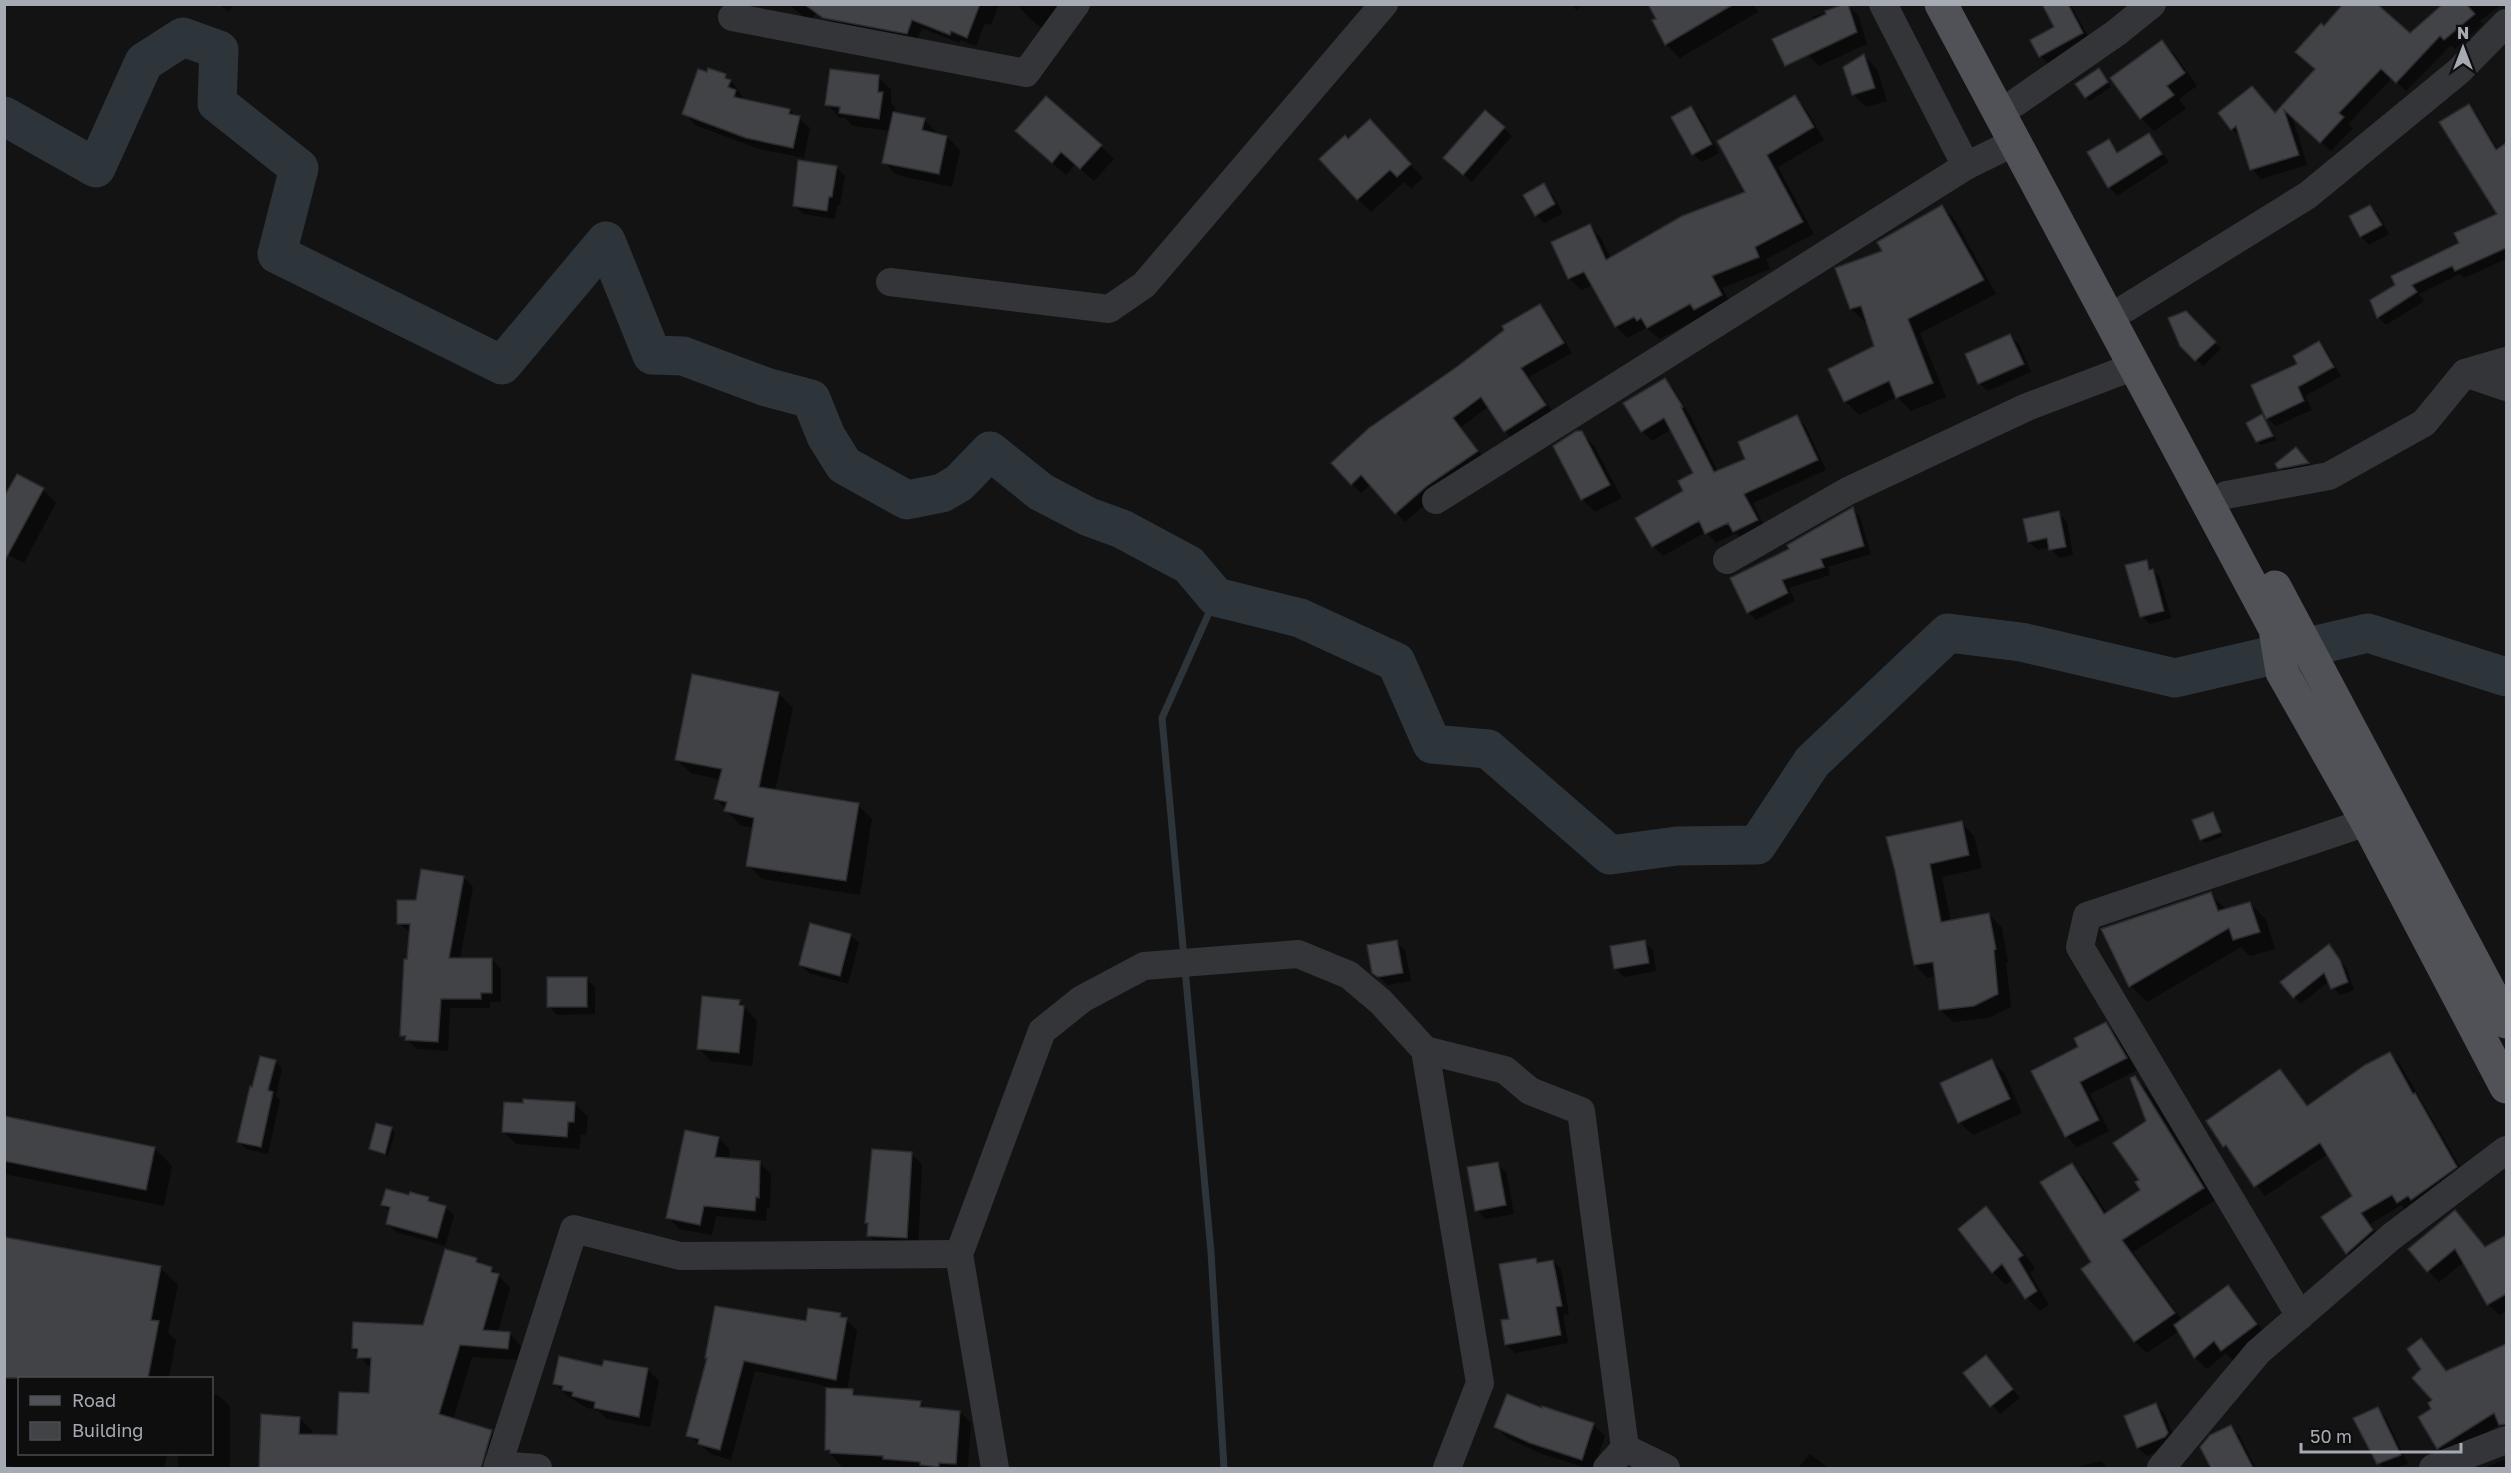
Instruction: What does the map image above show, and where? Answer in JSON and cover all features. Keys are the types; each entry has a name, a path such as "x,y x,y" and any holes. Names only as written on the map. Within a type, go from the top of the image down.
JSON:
{"main road":[{"path":"1941,4 2275,629 2282,672 2367,822 2506,1087"},
{"path":"1961,4 2313,654 2506,1022"}],"street":[{"path":"732,17 1026,73 1077,4"},
{"path":"1883,4 1966,166"},
{"path":"2015,102 2116,33 2152,4"},
{"path":"890,282 1109,309 1144,285 1375,7"},
{"path":"2126,308 2308,195 2459,71 2506,23"},
{"path":"1436,500 1966,166 2015,142"},
{"path":"2226,495 2329,476 2424,423 2465,373 2506,361"},
{"path":"1727,560 1848,491 2027,407 2135,366"},
{"path":"2465,373 2506,387"},
{"path":"2300,1316 2080,947 2087,916 2367,822"},
{"path":"995,1468 959,1254 1042,1031 1082,999 1144,966 1298,954 1349,975 1381,1002 1425,1050 1480,1383 1447,1468"},
{"path":"1425,1050 1505,1070 1530,1091 1581,1112 1616,1458 1666,1468"},
{"path":"2161,1468 2258,1352 2391,1237 2506,1150"},
{"path":"538,1468 498,1467 574,1229 680,1256 959,1254"},
{"path":"2433,1468 2506,1440"}],"building":[{"path":"804,4 980,4 967,38 951,31 950,35 912,20 907,34 823,18"},
{"path":"1648,4 1734,4 1665,45 1652,20 1656,19"},
{"path":"1848,4 1857,32 1785,66 1772,39 1826,14 1825,11"},
{"path":"2042,4 2068,4 2083,33 2039,57 2030,40 2054,27"},
{"path":"2343,4 2377,4 2410,33 2443,4 2466,4 2475,14 2444,40 2440,36 2396,83 2381,69 2339,113 2344,117 2320,143 2284,110 2299,155 2250,170 2236,126 2231,130 2218,113 2252,86 2275,113 2315,69 2295,52 2321,23 2324,26"},
{"path":"2162,40 2185,73 2167,86 2174,95 2140,119 2110,78"},
{"path":"1864,54 1875,88 1852,95 1843,67"},
{"path":"708,68 726,74 725,78 731,80 728,87 736,90 734,97 790,109 789,114 800,116 793,148 746,138 682,114 698,69 707,72"},
{"path":"2099,68 2108,82 2085,98 2075,84"},
{"path":"830,69 879,75 878,92 883,92 879,119 839,113 840,107 825,105"},
{"path":"1795,95 1814,127 1767,155 1803,222 1755,247 1759,257 1712,276 1722,295 1694,310 1690,304 1647,328 1641,318 1637,321 1634,317 1615,327 1584,272 1568,279 1551,242 1590,224 1606,260 1682,216 1745,192 1717,141"},
{"path":"1046,96 1102,145 1080,169 1061,152 1052,163 1015,131"},
{"path":"2469,104 2496,150 2506,143 2506,248 2455,271 2452,266 2412,285 2417,292 2377,318 2370,300 2395,285 2391,276 2459,243 2454,233 2497,214 2439,122"},
{"path":"1691,106 1712,144 1692,155 1671,117"},
{"path":"1485,110 1505,127 1463,175 1443,158"},
{"path":"893,112 925,118 922,130 947,136 939,174 882,163"},
{"path":"1370,119 1411,164 1397,177 1390,170 1357,200 1319,159 1345,135 1348,139"},
{"path":"2149,133 2162,154 2108,188 2087,152 2109,139 2117,153"},
{"path":"798,160 837,166 832,197 829,197 827,211 793,206"},
{"path":"1544,183 1555,204 1535,216 1523,195"},
{"path":"1942,205 1984,280 1908,319 1933,383 1896,398 1889,381 1844,402 1828,369 1874,346 1861,306 1850,309 1835,268 1882,251 1877,242"},
{"path":"2370,205 2382,225 2360,237 2349,216"},
{"path":"1540,304 1564,343 1521,368 1546,405 1504,432 1481,397 1453,418 1478,451 1427,486 1395,514 1361,475 1351,485 1331,463 1369,428 1458,366 1504,330 1502,326"},
{"path":"2186,311 2216,342 2195,361 2180,346 2168,318"},
{"path":"2010,334 2024,364 1978,384 1965,354"},
{"path":"2319,341 2334,367 2298,387 2304,401 2266,419 2251,385 2297,364 2293,356"},
{"path":"1665,378 1683,407 1681,407 1714,472 1745,459 1738,442 1797,415 1818,460 1744,494 1758,520 1733,532 1728,523 1705,534 1699,521 1652,547 1635,518 1683,491 1678,481 1693,473 1664,418 1641,432 1623,403"},
{"path":"2262,414 2273,436 2256,442 2246,423"},
{"path":"1576,431 1582,431 1610,485 1581,500 1553,446"},
{"path":"2296,447 2309,463 2278,469 2275,464"},
{"path":"17,474 44,488 4,562 4,497"},
{"path":"1853,507 1864,546 1821,559 1824,567 1782,580 1788,593 1747,613 1730,578 1789,549 1787,545"},
{"path":"2059,511 2066,547 2049,550 2047,538 2028,542 2023,519"},
{"path":"2147,560 2149,570 2153,569 2164,611 2140,617 2125,565"},
{"path":"692,674 779,692 759,787 859,803 846,881 746,866 754,818 724,811 727,802 714,799 722,769 675,760"},
{"path":"2213,812 2221,832 2200,840 2192,820"},
{"path":"1962,821 1969,855 1930,864 1941,922 1989,913 1996,949 1994,950 1998,994 1974,1006 1939,1010 1933,962 1914,965 1886,837"},
{"path":"421,869 464,876 449,958 492,958 492,993 481,993 481,999 441,999 438,1042 405,1040 406,1036 400,1036 404,959 407,959 410,924 397,924 397,900 416,900"},
{"path":"2211,892 2218,911 2250,902 2260,932 2233,940 2229,928 2129,987 2101,929"},
{"path":"810,923 851,934 840,976 799,965"},
{"path":"1397,940 1403,973 1378,977 1372,973 1367,945"},
{"path":"1645,940 1649,963 1614,969 1610,946"},
{"path":"2329,944 2340,960 2348,982 2331,989 2324,973 2293,998 2280,982"},
{"path":"547,977 587,977 587,1007 547,1007"},
{"path":"702,996 740,1000 739,1005 744,1006 739,1053 697,1049"},
{"path":"2106,1022 2127,1058 2080,1082 2099,1120 2065,1137 2031,1071 2078,1047 2074,1038"},
{"path":"2390,1052 2457,1167 2411,1200 2408,1196 2397,1203 2392,1195 2361,1213 2373,1230 2346,1254 2321,1217 2352,1196 2320,1143 2254,1187 2226,1145 2223,1147 2206,1121 2280,1069 2307,1106 2365,1065"},
{"path":"260,1056 276,1060 268,1090 273,1092 261,1147 237,1142 250,1086 252,1087"},
{"path":"1992,1059 2010,1099 1958,1123 1940,1083"},
{"path":"2135,1076 2204,1188 2122,1240 2175,1313 2134,1342 2081,1269 2091,1262 2040,1182 2072,1163 2104,1214 2140,1190 2135,1182 2139,1180 2113,1143 2146,1121 2130,1078"},
{"path":"523,1099 575,1102 574,1122 568,1122 567,1137 502,1132 504,1102 523,1103"},
{"path":"4,1116 155,1147 146,1190 4,1161"},
{"path":"376,1123 392,1127 385,1154 369,1149"},
{"path":"685,1130 719,1137 715,1157 760,1161 759,1198 756,1197 755,1211 704,1206 700,1225 666,1218"},
{"path":"872,1149 912,1152 907,1238 867,1236 868,1223 865,1223"},
{"path":"1498,1162 1506,1205 1475,1211 1467,1167"},
{"path":"386,1189 429,1197 428,1201 446,1206 437,1238 386,1224 390,1207 381,1205"},
{"path":"1986,1206 2023,1255 2018,1259 2037,1291 2025,1299 2002,1264 1992,1273 1958,1229"},
{"path":"2455,1210 2485,1247 2506,1235 2506,1294 2487,1305 2455,1249 2427,1272 2408,1249"},
{"path":"4,1237 161,1266 151,1320 159,1321 148,1377 4,1378"},
{"path":"445,1249 477,1258 476,1262 492,1267 491,1272 499,1274 483,1330 510,1332 508,1349 460,1345 439,1414 492,1430 481,1468 259,1468 261,1414 300,1417 299,1434 337,1435 339,1392 369,1393 371,1358 357,1358 358,1349 352,1348 353,1322 423,1325"},
{"path":"1536,1258 1537,1263 1553,1260 1562,1306 1556,1307 1561,1335 1505,1345 1501,1320 1509,1319 1499,1264"},
{"path":"2228,1285 2257,1324 2221,1351 2214,1341 2194,1358 2174,1325"},
{"path":"715,1306 806,1321 808,1308 841,1313 840,1317 847,1318 836,1380 744,1361 720,1450 698,1444 699,1439 686,1436 707,1358 705,1358"},
{"path":"2421,1338 2446,1371 2506,1344 2506,1424 2499,1425 2494,1413 2437,1449 2418,1417 2431,1409 2428,1403 2432,1400 2412,1378 2421,1369 2407,1349"},
{"path":"1986,1355 2013,1389 1990,1407 1963,1373"},
{"path":"559,1356 602,1366 604,1360 648,1368 639,1417 594,1408 595,1402 572,1396 573,1392 562,1390 563,1386 553,1384"},
{"path":"826,1388 853,1389 853,1395 921,1401 920,1407 960,1411 956,1464 939,1463 939,1467 920,1465 920,1462 883,1459 883,1456 830,1453 830,1450 825,1450"},
{"path":"1507,1394 1542,1408 1542,1406 1594,1423 1582,1460 1530,1443 1494,1427"},
{"path":"2156,1403 2168,1433 2165,1437 2137,1448 2124,1416"},
{"path":"2378,1407 2401,1455 2377,1464 2353,1418"},
{"path":"2231,1425 2253,1468 2211,1468 2200,1447 2210,1435"}],"waterway":[{"path":"4,116 96,168 144,62 183,37 219,50 217,103 299,168 277,254 502,365 606,241 652,355 683,356 766,387 811,399 826,436 844,465 907,500 942,493 959,483 990,451 1041,492 1089,517 1122,529 1189,565 1216,597 1300,618 1396,662 1432,744 1488,749 1610,855 1677,846 1757,845 1812,762 1948,633 2021,642 2175,678 2368,633 2506,677"},
{"path":"1184,958 1162,718 1216,597"},
{"path":"1185,969 1211,1252 1224,1468"}]}
